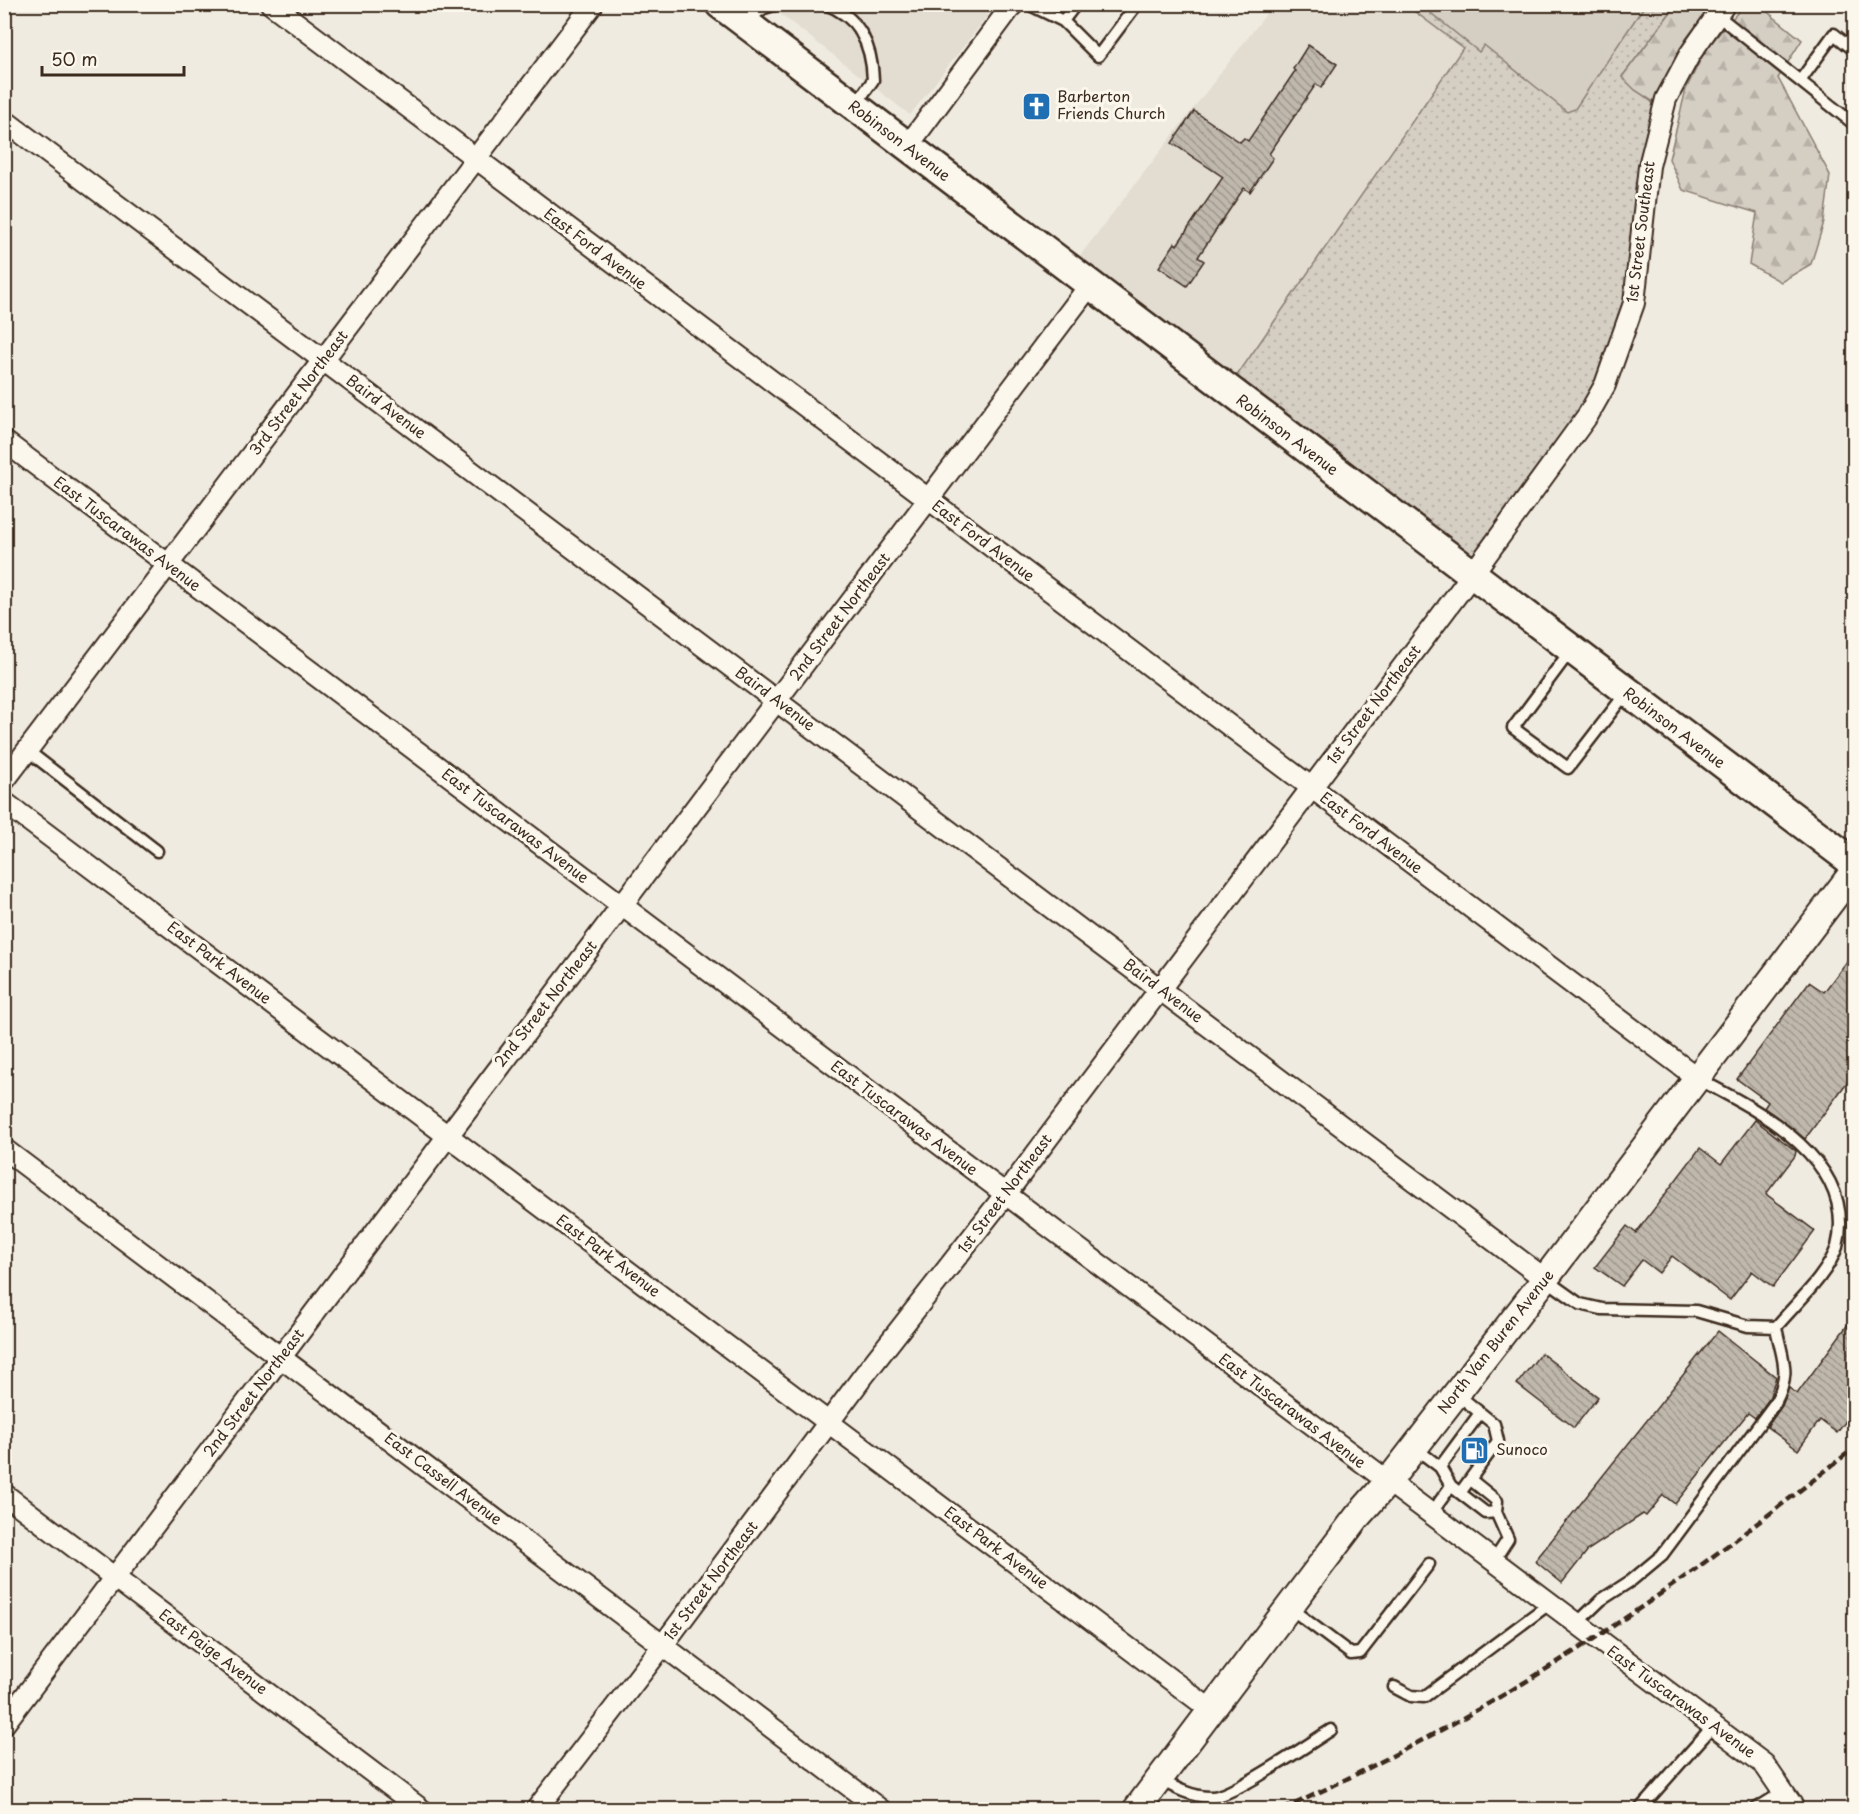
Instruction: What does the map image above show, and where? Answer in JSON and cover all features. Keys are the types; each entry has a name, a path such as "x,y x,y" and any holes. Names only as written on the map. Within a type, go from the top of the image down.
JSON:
{"main road":[{"name":"Robinson Avenue","path":"720,4 1471,576 1854,863"}],"street":[{"name":"East Ford Avenue","path":"271,4 1696,1077"},
{"name":"3rd Street Northeast","path":"4,782 593,4"},
{"path":"907,147 1013,4"},
{"name":"1st Street Southeast","path":"1471,576 1588,415 1605,385 1634,303 1649,166 1655,132 1673,84 1721,10"},
{"name":"Baird Avenue","path":"4,120 1545,1279"},
{"name":"2nd Street Northeast","path":"4,1724 1090,285"},
{"name":"East Tuscarawas Avenue","path":"4,441 1764,1764 1787,1799"},
{"name":"1st Street Northeast","path":"536,1809 1005,1195 1471,576"},
{"name":"East Park Avenue","path":"4,802 1211,1710"},
{"name":"North Van Buren Avenue","path":"1136,1809 1357,1517 1388,1483 1545,1279 1696,1077 1854,872"},
{"name":"East Cassell Avenue","path":"4,1149 881,1809"},
{"name":"East Paige Avenue","path":"4,1494 422,1809"}],"lane":[{"path":"743,22 764,8 777,4"},
{"path":"825,4 848,17 861,31 869,48 873,80 854,107"},
{"path":"1028,4 1063,21 1098,56 1137,4"},
{"path":"1063,21 1076,4"},
{"path":"1721,10 1800,81 1854,124"},
{"path":"1800,81 1834,34 1854,50"},
{"path":"1571,650 1513,728 1522,735 1568,768 1627,692"},
{"path":"28,751 157,851"},
{"path":"1696,1077 1763,1112 1792,1131 1826,1168 1845,1207 1844,1225 1837,1248 1827,1267 1776,1327"},
{"path":"1545,1279 1580,1304 1602,1309 1696,1311 1748,1326 1776,1327"},
{"path":"1576,1624 1601,1600 1632,1581 1662,1555 1775,1403 1785,1384 1786,1370 1776,1327"},
{"path":"1457,1393 1494,1424 1498,1441 1460,1492"},
{"path":"1440,1467 1480,1413"},
{"path":"1415,1448 1440,1467 1451,1486 1486,1513 1496,1512"},
{"path":"1471,1480 1497,1501 1496,1512 1508,1539 1493,1562"},
{"path":"1430,1515 1451,1486"},
{"path":"1290,1608 1351,1654 1359,1653 1429,1564"},
{"path":"1394,1687 1411,1696 1424,1697 1550,1604"},
{"path":"1639,1809 1713,1726"},
{"path":"1159,1779 1181,1791 1213,1798 1240,1786 1331,1730"},
{"path":"1754,1809 1787,1799"}],"shaded area":[{"path":"769,5 996,5 910,115"},
{"path":"1273,5 1406,5 1463,48 1227,390 1069,270"}],"green space":[{"path":"1406,5 1676,5 1622,77 1662,113 1641,252 1605,385 1471,576 1227,390 1463,48"},
{"path":"1421,5 1645,5 1575,109 1567,112 1484,45 1479,52"},
{"path":"1676,5 1712,5 1686,39 1655,103 1635,90 1622,77"},
{"path":"1744,5 1759,5 1802,40 1778,78 1830,175 1824,222 1811,264 1781,282 1749,264 1757,213 1683,190 1669,159 1686,89 1706,49"}],"building":[{"path":"1308,45 1337,64 1321,88 1316,84 1269,154 1273,158 1250,192 1244,188 1198,257 1204,261 1187,286 1159,267 1175,243 1177,245 1223,177 1172,143 1194,111 1240,142 1244,138 1248,141 1295,71 1293,69"},
{"path":"1854,952 1854,1073 1805,1139 1764,1108 1768,1102 1737,1079 1809,982 1824,992"},
{"path":"1755,1120 1796,1151 1795,1156 1766,1194 1815,1231 1773,1287 1752,1271 1730,1300 1672,1256 1659,1273 1642,1260 1622,1286 1595,1267 1627,1226 1636,1233 1700,1148 1721,1164"},
{"path":"1854,1316 1854,1410 1837,1433 1820,1420 1798,1450 1767,1427 1782,1406 1789,1388 1797,1394"},
{"path":"1718,1331 1776,1377 1769,1399 1755,1418 1748,1413 1675,1504 1663,1495 1646,1516 1643,1514 1588,1550 1562,1583 1535,1561"},
{"path":"1541,1353 1598,1397 1574,1428 1517,1384"}],"railway":[{"path":"1282,1810 1427,1738 1567,1656 1713,1556 1854,1448"}],"place":[{"name":"Barberton Friends Church","path":"1036,106"},
{"name":"Sunoco","path":"1475,1450"}]}
